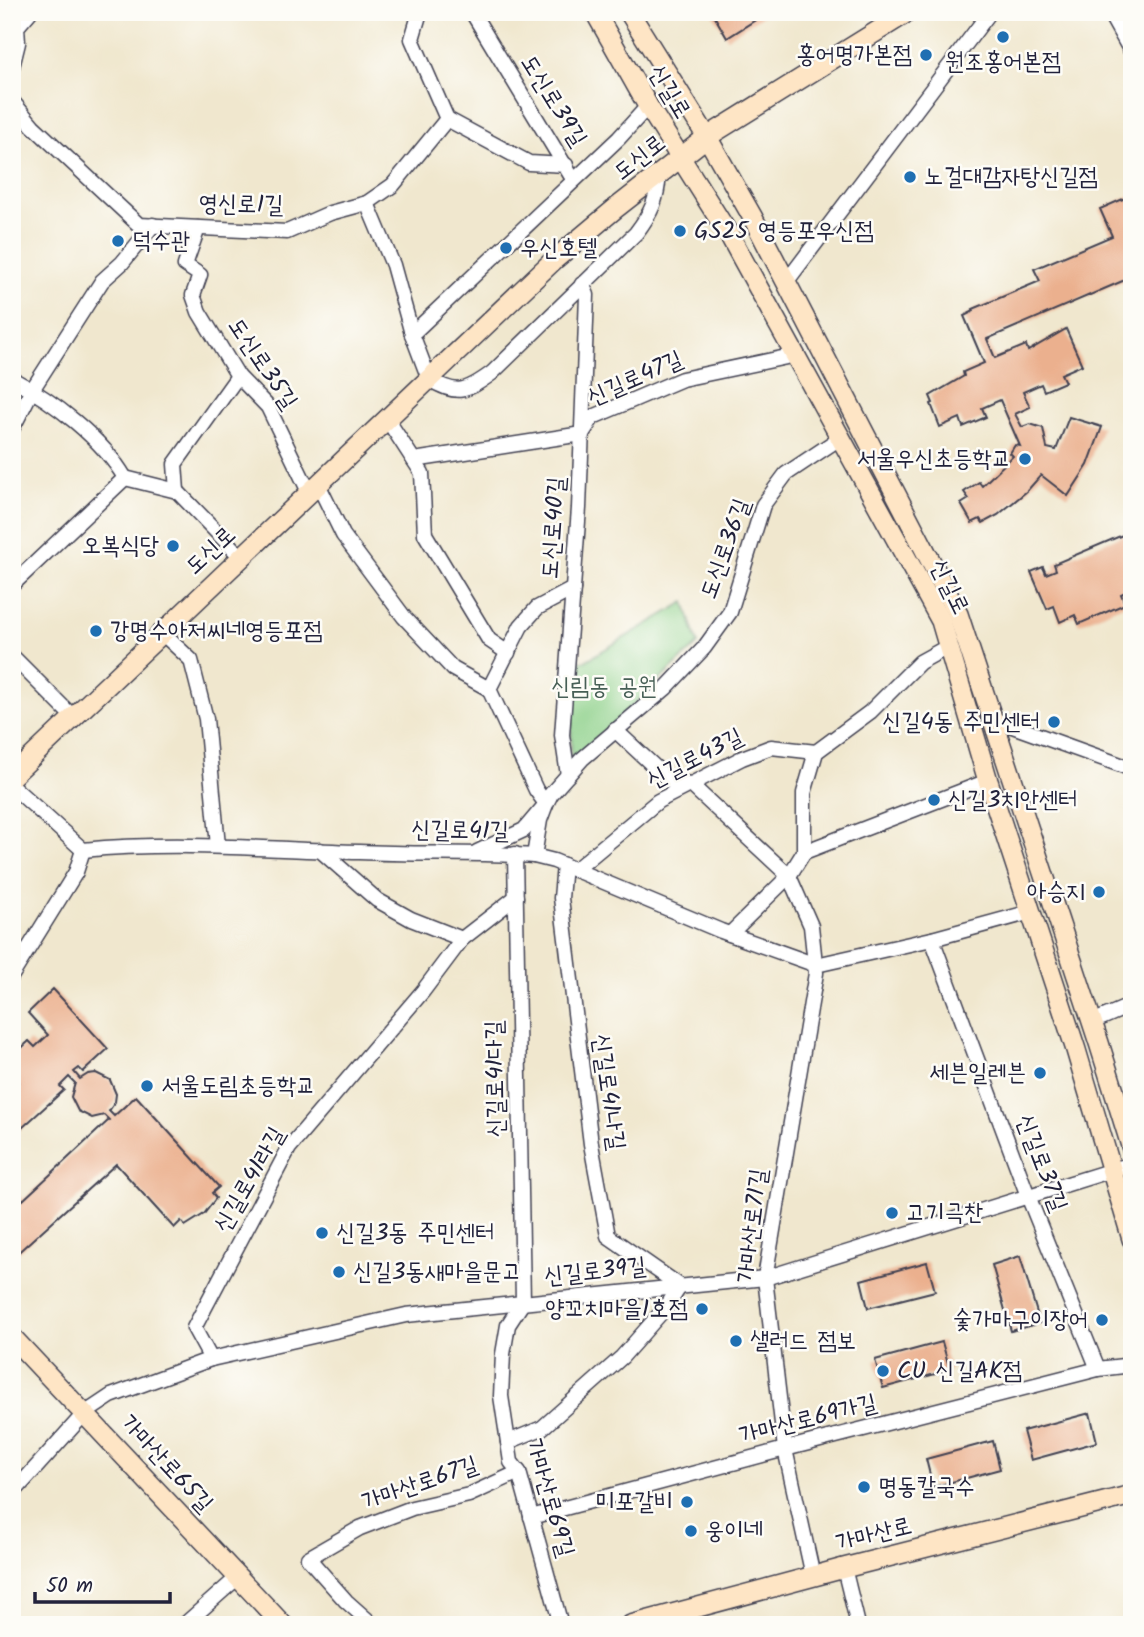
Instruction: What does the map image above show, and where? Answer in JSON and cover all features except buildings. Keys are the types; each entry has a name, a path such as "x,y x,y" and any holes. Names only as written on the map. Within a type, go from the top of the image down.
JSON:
{"main road":[{"name":"신길로","path":"595,12 648,106 731,237 930,600 949,646 988,781 1132,1239"},
{"name":"신길로","path":"629,12 707,137 786,281 958,614 1132,1149"},
{"name":"도신로","path":"12,776 554,260 707,137 908,12"},
{"name":"가마산로65길","path":"12,1337 283,1625"},
{"name":"가마산로","path":"631,1625 1131,1496"}],"street":[{"path":"12,67 18,43 15,25 30,12"},
{"path":"420,12 412,39 447,119 529,163 566,165"},
{"name":"도신로39길","path":"472,12 573,179"},
{"path":"786,281 990,12"},
{"path":"1109,12 1132,53"},
{"name":"영신로1길","path":"12,101 33,126 139,225 287,232 330,213 367,203 393,185 447,119"},
{"path":"412,334 619,138 648,106"},
{"path":"367,203 393,265 412,334 429,379 452,391 464,389 485,378 636,233 650,215 657,195 659,174"},
{"path":"12,429 33,390 102,281 122,263 153,225"},
{"name":"도신로35길","path":"198,228 185,265 200,275 193,295 199,312 238,376 268,407 314,488"},
{"name":"도신로40길","path":"568,775 562,735 582,434 587,295 582,284"},
{"name":"신길로47길","path":"414,460 582,434 593,417 682,379 796,355"},
{"path":"177,491 175,464 238,376"},
{"path":"12,379 33,390 71,418 115,459 125,478 177,491 241,557"},
{"path":"387,419 422,473 425,534 489,640 508,653"},
{"name":"도신로36길","path":"534,856 540,820 551,794 594,747 666,688 704,648 730,612 763,505 786,474 841,438"},
{"path":"12,585 125,478"},
{"path":"314,488 343,535 404,617 453,669 489,690 536,790 546,804"},
{"path":"489,690 521,626 537,608 573,589"},
{"path":"162,632 191,660 206,719 218,846"},
{"path":"730,934 789,876 804,852 804,793 816,752 870,712 920,662 949,646"},
{"path":"12,656 73,717"},
{"path":"993,719 1132,769"},
{"path":"615,730 670,781 690,784 789,876 811,926 816,965 932,939 1031,912"},
{"name":"신길로43길","path":"569,867 658,801 742,758 772,747 816,752"},
{"path":"804,852 988,781"},
{"path":"12,786 83,850 76,872 12,975"},
{"name":"도신로36길","path":"473,854 524,830 546,804"},
{"name":"신길로41길","path":"83,850 218,846 534,856 569,867 730,934 816,965"},
{"path":"320,850 377,900 411,919 462,939"},
{"name":"신길로41다길","path":"515,855 523,1302"},
{"name":"신길로41나길","path":"569,867 561,898 562,912 591,1144 608,1237 680,1286"},
{"name":"신길로41라길","path":"211,1359 194,1328 289,1148 423,991 462,939 516,897"},
{"name":"신길로37길","path":"932,939 1028,1196 1098,1369"},
{"name":"가마산로71길","path":"813,1576 785,1449 765,1278 816,965"},
{"path":"1092,1022 1132,1005"},
{"name":"신길로39길","path":"12,1494 85,1414 111,1396 211,1359 406,1315 765,1278 1132,1164"},
{"path":"508,1442 542,1428 622,1357 667,1306 680,1286"},
{"name":"가마산로69길","path":"523,1302 508,1325 503,1354 501,1396 511,1462 519,1472 561,1625"},
{"path":"1098,1369 1132,1366"},
{"name":"가마산로69가길","path":"531,1517 1098,1369"},
{"name":"가마산로67길","path":"373,1625 346,1601 308,1558 360,1528 412,1508 469,1495 519,1472"},
{"path":"844,1568 859,1625"},
{"path":"184,1625 238,1577"}],"green space":[{"name":"신림동 공원","path":"685,602 698,644 571,764 572,660 585,661"}],"place":[{"name":"원조홍어본점","path":"1003,37"},
{"name":"홍어명가본점","path":"926,55"},
{"name":"노걸대감자탕신길점","path":"910,177"},
{"name":"GS25 영등포우신점","path":"680,231"},
{"name":"덕수관","path":"118,241"},
{"name":"우신호텔","path":"506,248"},
{"name":"서울우신초등학교","path":"1025,459"},
{"name":"오복식당","path":"173,546"},
{"name":"강명수아저씨네영등포점","path":"96,631"},
{"name":"신길4동 주민센터","path":"1054,722"},
{"name":"신길3치안센터","path":"934,800"},
{"name":"아승지","path":"1099,892"},
{"name":"세븐일레븐","path":"1040,1073"},
{"name":"서울도림초등학교","path":"147,1086"},
{"name":"고기극찬","path":"892,1213"},
{"name":"신길3동 주민센터","path":"322,1233"},
{"name":"신길3동새마을문고","path":"339,1272"},
{"name":"양꼬치마을1호점","path":"702,1309"},
{"name":"숯가마구이장어","path":"1102,1320"},
{"name":"샐러드 점보","path":"736,1341"},
{"name":"CU 신길AK점","path":"883,1371"},
{"name":"명동칼국수","path":"864,1487"},
{"name":"미포갈비","path":"687,1502"},
{"name":"웅이네","path":"691,1531"}]}
